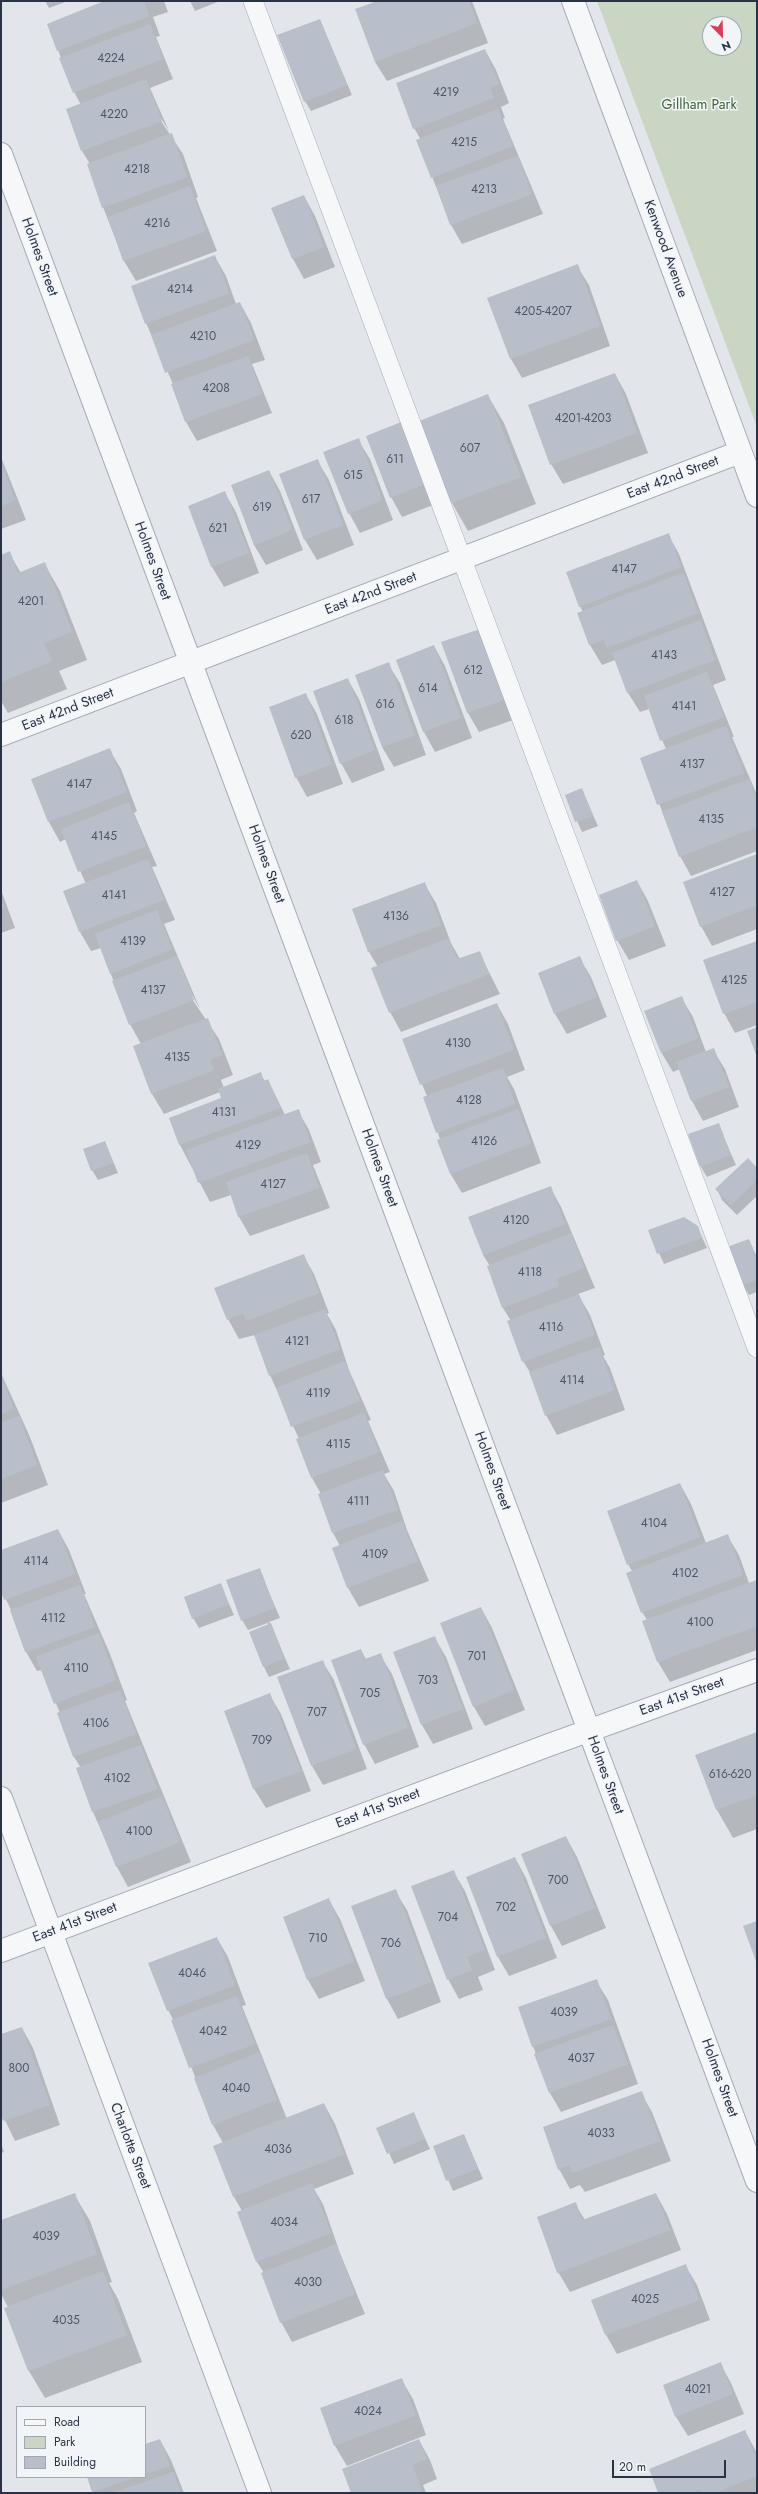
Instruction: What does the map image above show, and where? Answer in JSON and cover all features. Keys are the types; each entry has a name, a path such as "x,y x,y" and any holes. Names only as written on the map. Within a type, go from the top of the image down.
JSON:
{"street":[{"name":"Kenwood Avenue","path":"573,1 757,496"},
{"name":"Holmes Street","path":"1,154 757,2181"},
{"name":"East 42nd Street","path":"1,735 740,452"},
{"name":"East 41st Street","path":"1,1951 589,1730 757,1670"},
{"name":"Charlotte Street","path":"1,1798 260,2493"}],"lane":[{"path":"253,1 757,1348"}],"green space":[{"name":"Gillham Park","path":"597,1 757,1 757,427"}],"building":[{"path":"104,1 144,1 149,16 57,51 47,24"},
{"path":"377,1 469,1 477,23 375,62 355,9"},
{"path":"320,19 347,85 304,102 277,35"},
{"path":"150,24 163,59 73,93 59,58"},
{"path":"485,49 499,84 490,87 494,98 413,129 396,83"},
{"path":"146,79 162,121 81,151 66,109"},
{"path":"498,109 513,146 431,178 416,140"},
{"path":"172,133 187,177 102,208 87,164"},
{"path":"518,156 532,194 450,225 436,186"},
{"path":"190,186 206,231 123,261 108,217"},
{"path":"304,195 324,247 292,259 271,208"},
{"path":"215,255 229,293 145,324 131,286"},
{"path":"578,264 600,326 510,359 487,298"},
{"path":"240,302 254,340 165,373 151,335"},
{"path":"248,356 262,394 185,422 171,384"},
{"path":"615,373 637,433 550,465 528,405"},
{"path":"488,394 521,477 451,503 419,421"},
{"path":"401,422 425,484 390,498 366,436"},
{"path":"359,438 382,500 348,514 323,452"},
{"path":"318,459 343,525 304,540 279,474"},
{"path":"1,462 15,500 1,506"},
{"path":"269,470 292,530 254,545 231,485"},
{"path":"225,491 249,553 211,567 188,506"},
{"path":"669,533 681,567 579,607 566,572"},
{"path":"10,551 18,573 45,562 72,632 44,643 52,661 1,682 1,555"},
{"path":"683,573 698,613 607,648 604,640 589,645 577,613"},
{"path":"700,620 715,660 627,693 612,653"},
{"path":"480,629 506,699 467,713 441,642"},
{"path":"434,645 461,718 423,732 396,660"},
{"path":"389,662 415,735 382,747 355,675"},
{"path":"707,672 724,717 660,741 644,696"},
{"path":"348,678 375,750 340,764 313,691"},
{"path":"306,693 332,764 295,778 269,707"},
{"path":"726,726 744,773 657,805 640,758"},
{"path":"110,748 127,792 48,822 31,779"},
{"path":"749,779 757,800 757,827 679,857 662,812"},
{"path":"582,788 593,816 575,822 565,795"},
{"path":"129,802 146,846 78,872 61,829"},
{"path":"757,854 757,905 700,927 683,882"},
{"path":"148,859 164,900 79,932 63,891"},
{"path":"637,880 655,926 616,941 599,895"},
{"path":"425,882 441,925 368,952 352,909"},
{"path":"1,898 5,908 1,909"},
{"path":"157,910 172,949 110,974 95,934"},
{"path":"449,938 457,959 480,951 489,974 389,1013 371,968"},
{"path":"757,941 757,1002 723,1014 703,960"},
{"path":"177,956 194,1000 129,1025 112,981"},
{"path":"580,956 597,997 554,1014 538,973"},
{"path":"682,996 698,1038 661,1053 644,1011"},
{"path":"497,1003 514,1050 420,1085 402,1039"},
{"path":"208,1018 222,1055 210,1060 214,1070 151,1094 133,1046"},
{"path":"757,1027 757,1057 747,1031"},
{"path":"714,1048 729,1087 691,1101 676,1062"},
{"path":"503,1068 515,1104 436,1133 423,1097"},
{"path":"261,1072 264,1081 268,1079 280,1108 179,1145 169,1118 221,1098 218,1089"},
{"path":"299,1109 310,1142 198,1183 186,1150"},
{"path":"518,1109 531,1143 450,1174 437,1140"},
{"path":"719,1123 731,1155 700,1167 688,1134"},
{"path":"105,1141 113,1163 91,1171 83,1149"},
{"path":"307,1153 319,1188 238,1217 226,1182"},
{"path":"748,1158 757,1168 757,1180 731,1205 715,1189"},
{"path":"551,1186 565,1224 483,1255 468,1217"},
{"path":"684,1217 698,1226 702,1238 657,1254 648,1230"},
{"path":"571,1233 584,1268 557,1279 559,1286 502,1308 487,1266"},
{"path":"749,1239 757,1260 757,1280 742,1285 727,1247"},
{"path":"304,1254 319,1293 246,1321 243,1313 227,1320 214,1288"},
{"path":"579,1294 595,1335 522,1362 507,1321"},
{"path":"325,1309 340,1349 269,1376 254,1335"},
{"path":"599,1347 614,1390 545,1416 529,1372"},
{"path":"345,1361 360,1401 291,1427 276,1388"},
{"path":"1,1375 14,1409 1,1414"},
{"path":"364,1413 379,1452 311,1478 296,1439"},
{"path":"19,1416 37,1465 1,1479 1,1423"},
{"path":"383,1470 398,1510 332,1533 318,1494"},
{"path":"680,1483 700,1537 627,1565 607,1511"},
{"path":"402,1521 418,1561 347,1588 332,1548"},
{"path":"58,1529 75,1574 4,1600 1,1592 1,1550"},
{"path":"728,1534 743,1575 641,1613 626,1573"},
{"path":"260,1568 275,1608 241,1621 226,1580"},
{"path":"757,1580 757,1626 657,1662 642,1621"},
{"path":"221,1583 229,1604 192,1619 184,1597"},
{"path":"80,1585 95,1627 25,1652 10,1610"},
{"path":"481,1607 514,1690 473,1707 440,1623"},
{"path":"271,1623 285,1658 263,1667 249,1632"},
{"path":"99,1633 116,1680 54,1704 36,1657"},
{"path":"435,1636 463,1709 421,1725 393,1652"},
{"path":"361,1649 365,1659 381,1653 408,1728 363,1745 331,1660"},
{"path":"323,1660 356,1749 311,1766 277,1677"},
{"path":"120,1690 136,1734 73,1757 57,1713"},
{"path":"270,1693 301,1771 253,1789 224,1711"},
{"path":"757,1732 757,1795 716,1810 695,1755"},
{"path":"141,1745 157,1789 92,1812 76,1768"},
{"path":"162,1796 180,1842 116,1867 98,1822"},
{"path":"566,1836 595,1908 550,1926 521,1854"},
{"path":"515,1857 546,1938 497,1957 466,1877"},
{"path":"454,1870 485,1950 467,1957 472,1970 447,1980 411,1886"},
{"path":"396,1889 431,1982 386,1999 351,1906"},
{"path":"329,1898 354,1961 307,1980 283,1917"},
{"path":"757,1921 757,1964 743,1926"},
{"path":"217,1937 235,1985 167,2011 148,1963"},
{"path":"597,1979 611,2019 532,2047 518,2007"},
{"path":"237,1996 255,2044 189,2068 171,2020"},
{"path":"613,2025 628,2064 549,2093 534,2054"},
{"path":"22,2027 50,2105 3,2121 1,2115 1,2034"},
{"path":"259,2052 277,2100 212,2125 194,2078"},
{"path":"642,2091 660,2141 572,2173 570,2165 558,2170 543,2127"},
{"path":"324,2103 344,2154 233,2197 213,2146"},
{"path":"414,2112 425,2139 387,2154 376,2128"},
{"path":"464,2134 478,2169 446,2181 433,2146"},
{"path":"312,2183 331,2233 256,2262 237,2212"},
{"path":"75,2193 97,2254 1,2290 1,2220"},
{"path":"656,2193 670,2230 557,2273 537,2217 576,2202 582,2220"},
{"path":"336,2244 355,2294 280,2323 261,2273"},
{"path":"686,2264 699,2300 605,2335 591,2300"},
{"path":"103,2271 127,2335 28,2371 4,2308"},
{"path":"721,2362 733,2394 675,2417 663,2385"},
{"path":"402,2378 416,2415 334,2446 320,2408"},
{"path":"745,2430 757,2460 757,2476 714,2493 701,2493 700,2489 690,2493 658,2493 649,2469"},
{"path":"160,2439 170,2466 146,2474 146,2444"},
{"path":"419,2439 427,2459 412,2465 422,2491 416,2493 351,2493 342,2469"},
{"path":"173,2472 181,2493 113,2493"},
{"path":"87,2478 133,2478 92,2492"}]}
